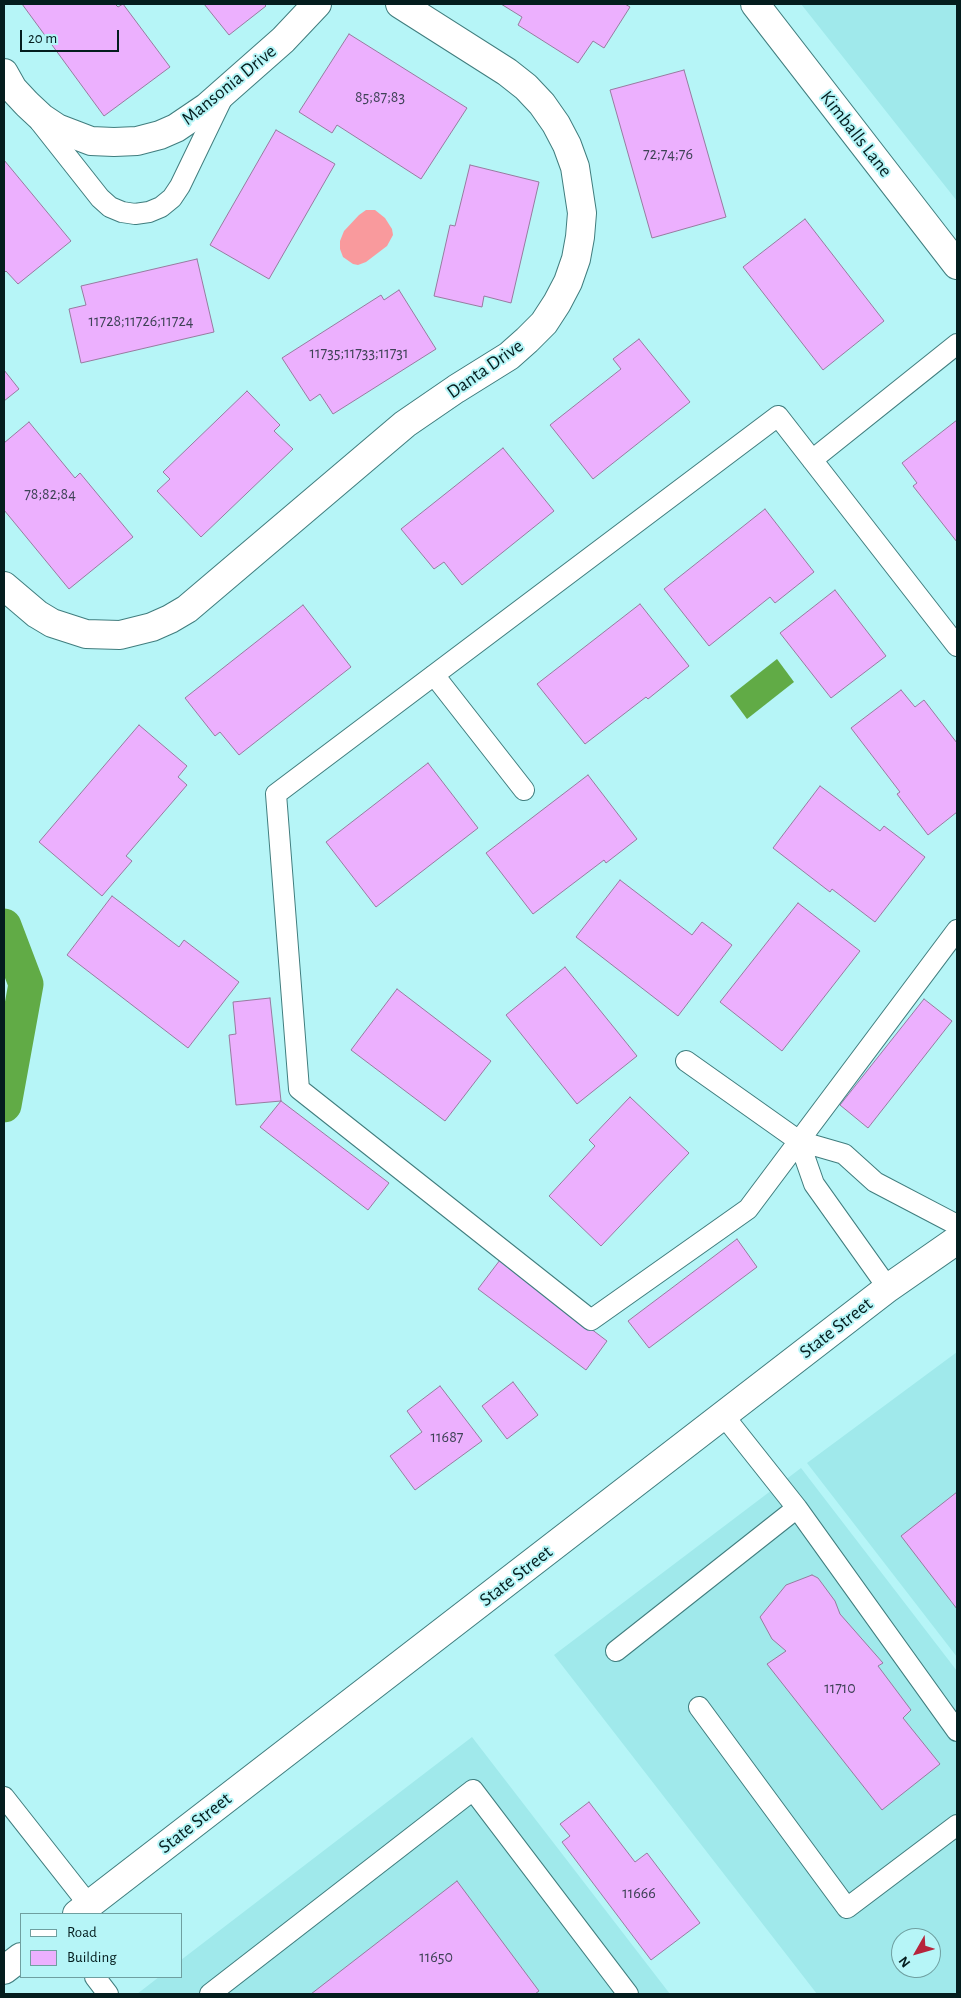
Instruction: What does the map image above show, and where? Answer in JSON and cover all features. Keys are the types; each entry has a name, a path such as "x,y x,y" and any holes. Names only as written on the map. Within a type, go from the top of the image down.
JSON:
{"street":[{"name":"Mansonia Drive","path":"4,73 13,89 26,104 42,118 73,135 91,141 137,141 160,135 192,118 225,92 283,40 317,4"},
{"name":"Danta Drive","path":"4,586 37,614 52,623 86,634 120,635 152,627 170,619 187,608 405,424 456,388 509,356 544,323 568,282 576,259 580,237 582,213 580,190 575,167 567,145 556,124 542,104 526,87 508,72 400,4"},
{"name":"Kimballs Lane","path":"755,4 957,265"},
{"name":"State Street","path":"83,1910 888,1288 957,1240"},
{"path":"4,1970 20,1958"}],"lane":[{"path":"26,104 100,198 122,212 135,214 149,212 161,207 172,198 180,186 225,92"},
{"path":"812,460 957,344"},
{"path":"957,646 778,416 276,794 299,1089 591,1320 748,1209 957,930"},
{"path":"434,675 524,790"},
{"path":"686,1061 799,1141 844,1154 875,1182 957,1225"},
{"path":"799,1141 814,1184 888,1288"},
{"path":"724,1416 797,1508 957,1731"},
{"path":"616,1651 797,1508"},
{"path":"698,1707 847,1908 957,1824"},
{"path":"210,1994 473,1790 628,1994"},
{"path":"4,1797 83,1910"},
{"path":"96,1978 108,1994"}],"shaded area":[{"path":"801,4 957,4 957,201"},
{"path":"366,210 375,210 385,218 392,229 393,235 387,246 366,262 358,265 343,257 340,241 344,231"},
{"path":"777,659 794,682 747,719 730,696"},
{"path":"957,1352 957,1657 807,1463"},
{"path":"801,1468 957,1671 957,1994 817,1994 554,1655"},
{"path":"472,1737 670,1994 137,1994 158,1978 182,1978 182,1959"}],"building":[{"path":"22,4 115,4 118,7 123,4 170,67 104,116"},
{"path":"204,4 264,4 266,6 229,35"},
{"path":"501,4 625,4 630,7 604,48 593,41 578,63 518,25 522,17"},
{"path":"349,34 467,108 421,179 337,125 332,133 299,112"},
{"path":"684,70 726,217 652,238 610,90"},
{"path":"276,130 335,164 269,279 210,245"},
{"path":"4,160 71,241 18,284 6,271 4,273"},
{"path":"470,165 539,182 511,303 484,296 482,307 434,296 450,225 455,226"},
{"path":"805,219 884,321 823,370 743,267"},
{"path":"197,259 214,332 81,363 69,309 86,305 81,286"},
{"path":"399,290 436,349 333,414 320,394 310,401 282,358 381,295 384,300"},
{"path":"639,339 690,402 593,479 550,425 621,369 613,359"},
{"path":"4,370 19,389 4,401"},
{"path":"247,391 280,425 274,431 293,449 201,537 157,491 170,479 163,472"},
{"path":"957,420 957,542 913,486 917,483 902,463"},
{"path":"29,422 75,478 80,473 133,537 69,589 4,510 4,443"},
{"path":"503,448 554,511 462,585 444,562 434,569 401,529"},
{"path":"765,509 814,572 775,603 770,597 709,646 664,589"},
{"path":"835,590 886,656 831,698 780,633"},
{"path":"640,604 689,666 648,699 646,697 585,744 537,684"},
{"path":"303,605 351,667 239,755 220,732 215,736 185,698"},
{"path":"901,690 915,707 924,700 957,743 957,812 928,835 897,794 900,792 851,728"},
{"path":"139,725 187,766 178,777 187,785 126,856 132,861 102,896 39,842"},
{"path":"428,763 478,828 376,907 326,842"},
{"path":"588,775 637,839 606,863 604,860 533,914 486,853"},
{"path":"820,786 880,831 884,826 925,857 875,922 832,889 830,892 773,848"},
{"path":"620,880 692,935 702,922 732,945 678,1016 576,937"},
{"path":"112,896 179,947 184,940 239,982 188,1048 67,955"},
{"path":"798,903 860,951 782,1051 720,1002"},
{"path":"565,967 637,1056 577,1104 506,1015"},
{"path":"397,989 491,1061 445,1121 351,1050"},
{"path":"270,998 281,1101 236,1105 229,1035 236,1034 233,1002"},
{"path":"924,999 952,1021 868,1128 840,1105"},
{"path":"630,1097 689,1153 601,1246 549,1196 595,1146 589,1140"},
{"path":"281,1101 389,1183 368,1210 260,1127"},
{"path":"737,1239 757,1267 649,1348 628,1321"},
{"path":"500,1260 607,1341 586,1370 478,1289"},
{"path":"513,1382 538,1415 507,1439 482,1406"},
{"path":"440,1386 482,1441 415,1490 390,1456 422,1432 407,1411"},
{"path":"957,1492 957,1609 901,1536"},
{"path":"812,1575 818,1578 835,1601 840,1614 883,1663 878,1666 911,1710 903,1718 940,1764 882,1810 767,1664 786,1651 772,1639 760,1617 786,1585"},
{"path":"589,1802 635,1862 647,1853 700,1923 651,1960 562,1842 570,1836 560,1824"},
{"path":"457,1881 539,1991 535,1994 311,1994"}],"waterway":[{"path":"4,926 26,984 4,1105"}]}
